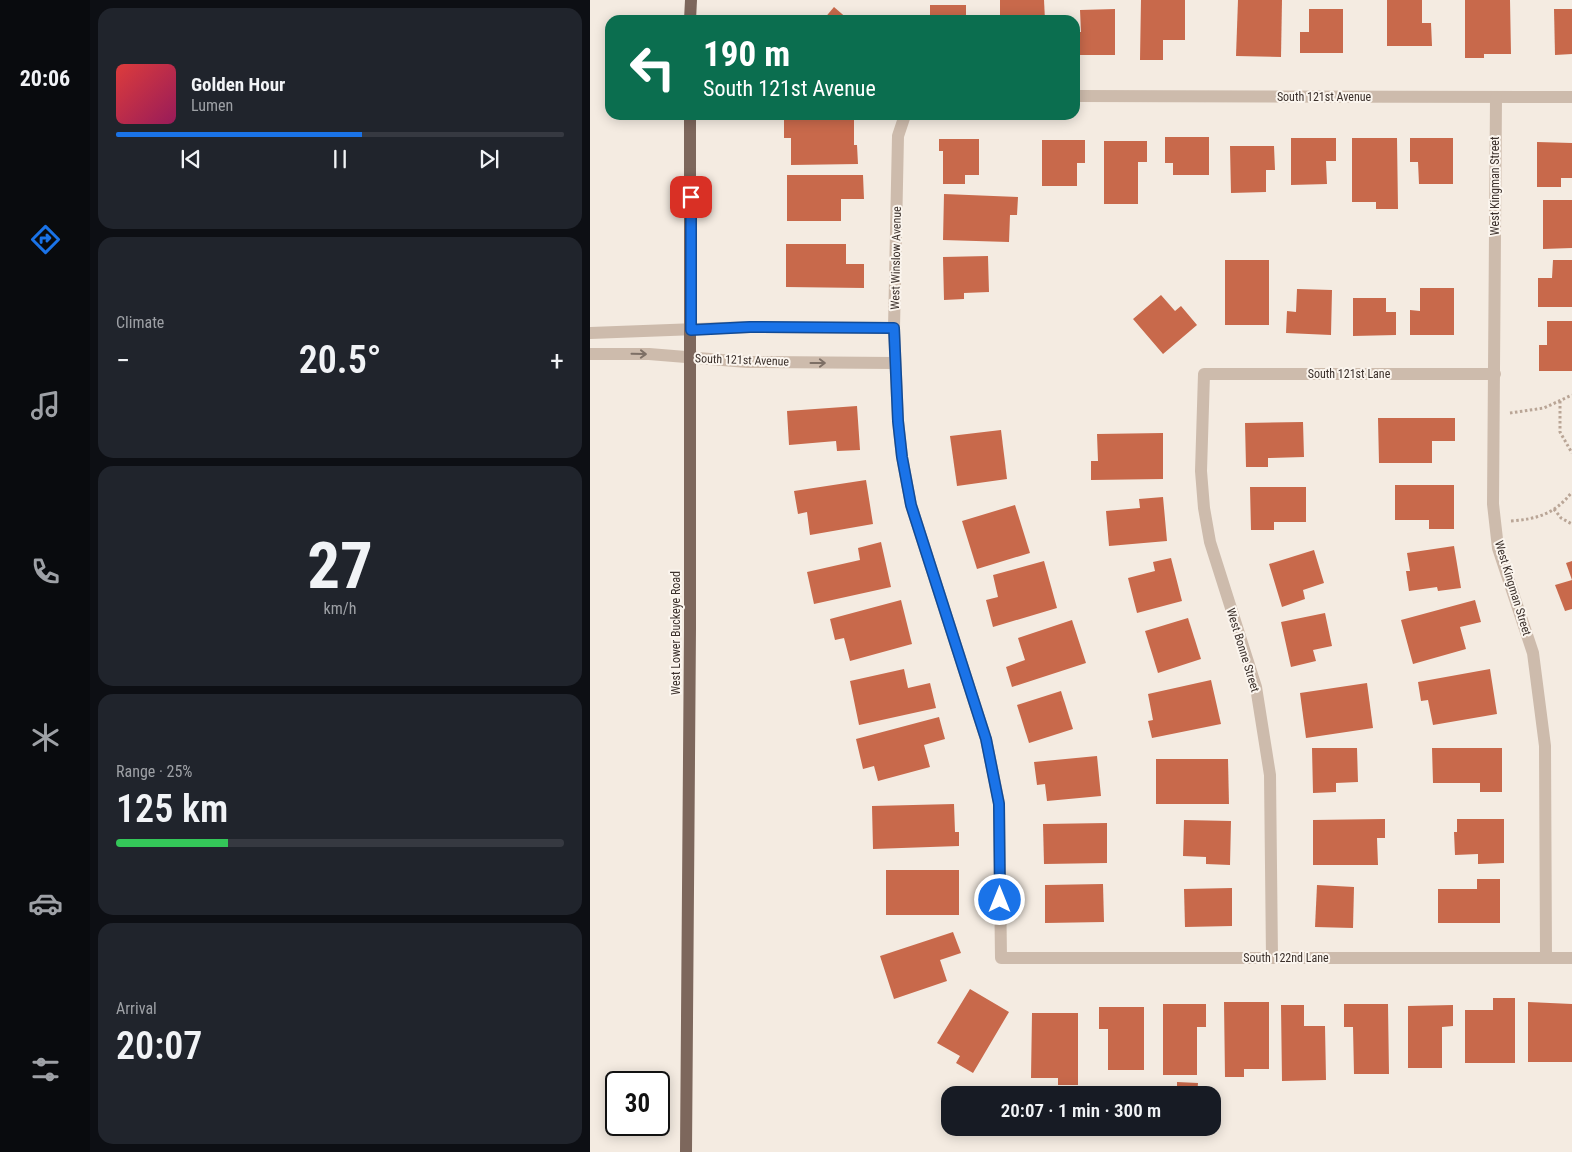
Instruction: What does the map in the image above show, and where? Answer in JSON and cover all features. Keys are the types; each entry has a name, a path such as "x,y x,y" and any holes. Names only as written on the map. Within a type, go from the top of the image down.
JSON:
{"main road":[{"path":"690,0 690,15"},
{"name":"West Lower Buckeye Road","path":"686,1152 691,330 690,120"}],"street":[{"name":"South 121st Avenue","path":"1080,96 1572,97"},
{"name":"West Kingman Street","path":"1496,98 1493,504 1498,548 1533,653 1545,746 1546,958"},
{"name":"West Winslow Avenue","path":"903,120 898,136 894,328 900,439 911,505 986,739 999,804 1001,958"},
{"path":"590,333 750,327 894,328"},
{"name":"South 121st Avenue","path":"590,354 649,354 747,362 895,363"},
{"name":"South 121st Lane","path":"1204,374 1494,374"},
{"name":"West Bonne Street","path":"1204,374 1201,471 1204,508 1210,542 1256,688 1270,775 1272,958"},
{"name":"South 122nd Lane","path":"1001,958 1572,958"}],"path":[{"path":"1494,414 1544,408 1572,395"},
{"path":"1560,401 1560,432 1572,453"},
{"path":"1495,522 1536,518 1548,514 1572,492"},
{"path":"1554,509 1561,518 1572,524"}],"building":[{"path":"1000,0 1044,0 1045,15 1000,15"},
{"path":"1141,0 1185,0 1185,40 1163,40 1163,60 1140,60"},
{"path":"1238,0 1282,0 1281,57 1236,56"},
{"path":"1387,0 1422,0 1422,23 1431,23 1432,46 1387,46"},
{"path":"1465,0 1510,0 1511,54 1484,54 1484,58 1465,58"},
{"path":"930,5 966,5 966,15 930,15"},
{"path":"834,7 843,15 827,15"},
{"path":"1115,9 1115,55 1080,55 1080,10"},
{"path":"1309,9 1343,9 1343,53 1300,53 1300,32 1309,32"},
{"path":"1554,9 1572,9 1572,54 1555,55"},
{"path":"784,120 854,120 854,145 857,145 858,164 791,165 791,138 784,138"},
{"path":"1165,137 1209,137 1209,175 1173,175 1173,163 1165,163"},
{"path":"1291,138 1336,138 1336,161 1326,161 1327,184 1291,185"},
{"path":"1352,138 1397,138 1398,209 1376,209 1376,202 1352,202"},
{"path":"1410,138 1453,138 1453,184 1419,184 1418,162 1410,162"},
{"path":"939,139 979,139 979,175 965,175 965,184 943,184 943,151 939,151"},
{"path":"1042,140 1085,140 1085,163 1077,163 1077,186 1042,186"},
{"path":"1104,141 1147,141 1147,162 1138,162 1138,204 1104,204"},
{"path":"1537,142 1572,143 1572,178 1561,178 1561,187 1537,187"},
{"path":"1230,146 1274,146 1275,170 1266,170 1266,192 1231,193"},
{"path":"787,175 863,175 864,199 841,199 841,221 787,221"},
{"path":"944,194 1018,197 1017,215 1010,215 1009,242 943,240"},
{"path":"1543,200 1572,200 1572,248 1543,249"},
{"path":"786,244 846,244 846,264 864,264 864,288 786,287"},
{"path":"988,256 989,292 964,293 964,299 944,300 943,257"},
{"path":"1225,260 1269,260 1269,325 1225,325"},
{"path":"1553,260 1572,260 1572,307 1538,307 1538,278 1552,278"},
{"path":"1420,288 1454,288 1454,335 1410,335 1410,310 1420,311"},
{"path":"1297,289 1332,290 1331,335 1286,333 1287,311 1296,312"},
{"path":"1161,295 1175,311 1181,306 1197,325 1163,354 1133,319"},
{"path":"1353,298 1386,298 1386,312 1396,312 1396,335 1353,336"},
{"path":"1547,321 1572,321 1572,371 1539,371 1539,345 1547,345"},
{"path":"857,406 860,450 837,451 836,441 789,445 787,411"},
{"path":"1378,418 1455,418 1455,441 1432,441 1432,463 1379,463"},
{"path":"1303,422 1304,457 1268,458 1268,467 1246,467 1245,423"},
{"path":"1001,430 1007,479 957,486 950,436"},
{"path":"1163,433 1163,479 1091,480 1091,461 1098,461 1097,434"},
{"path":"866,480 873,524 810,535 807,512 798,514 794,491"},
{"path":"1395,485 1454,485 1454,529 1429,529 1429,520 1395,520"},
{"path":"1250,487 1306,487 1306,522 1274,522 1274,530 1251,530"},
{"path":"1163,497 1167,541 1109,546 1106,511 1140,508 1139,499"},
{"path":"1015,505 1030,553 977,569 962,521"},
{"path":"881,542 891,587 814,604 807,572 860,560 858,548"},
{"path":"1454,546 1461,588 1438,591 1437,587 1409,591 1406,571 1410,571 1407,553"},
{"path":"1314,550 1324,583 1303,590 1305,599 1282,607 1269,564"},
{"path":"1171,558 1182,601 1137,613 1128,578 1155,571 1153,562"},
{"path":"1044,561 1057,608 993,627 986,600 998,597 993,575"},
{"path":"1572,561 1572,580 1566,563"},
{"path":"1572,580 1572,609 1565,611 1555,585"},
{"path":"901,600 912,644 850,661 844,638 835,640 830,619"},
{"path":"1475,600 1481,622 1460,627 1466,649 1413,664 1401,620"},
{"path":"1325,613 1332,646 1313,650 1316,661 1291,667 1281,622"},
{"path":"1188,618 1201,659 1158,673 1145,631"},
{"path":"1072,620 1086,663 1012,687 1006,667 1025,660 1018,638"},
{"path":"904,669 908,688 930,683 936,708 859,725 850,681"},
{"path":"1490,669 1497,714 1433,725 1428,700 1421,701 1418,682"},
{"path":"1211,680 1221,724 1152,738 1148,721 1153,720 1148,694"},
{"path":"1367,683 1373,728 1306,738 1300,693"},
{"path":"1061,691 1073,729 1029,743 1017,705"},
{"path":"939,717 945,739 924,745 930,767 878,781 874,766 863,769 856,739"},
{"path":"1312,748 1357,748 1358,782 1336,783 1336,792 1313,793"},
{"path":"1432,748 1502,748 1502,792 1480,792 1480,783 1433,783"},
{"path":"1097,756 1101,796 1047,801 1045,784 1037,785 1034,762"},
{"path":"1156,759 1228,759 1229,804 1156,804"},
{"path":"954,804 955,832 959,832 959,846 873,849 872,806"},
{"path":"1385,819 1385,838 1377,838 1378,865 1313,865 1313,820"},
{"path":"1457,819 1504,819 1504,863 1478,864 1478,854 1455,855 1454,832 1457,832"},
{"path":"1184,820 1231,821 1230,865 1206,864 1206,857 1183,856"},
{"path":"1107,823 1107,863 1044,864 1043,824"},
{"path":"886,870 959,870 959,915 886,915"},
{"path":"1477,879 1500,879 1500,923 1438,923 1438,889 1477,889"},
{"path":"1103,884 1104,922 1045,923 1045,885"},
{"path":"1317,885 1354,887 1353,928 1315,927"},
{"path":"1232,888 1232,926 1185,927 1184,889"},
{"path":"953,932 961,953 940,960 947,981 894,999 880,956"},
{"path":"970,989 1009,1012 973,1073 956,1063 960,1056 937,1043"},
{"path":"1493,998 1515,998 1515,1063 1465,1063 1465,1010 1493,1010"},
{"path":"1224,1002 1269,1002 1269,1069 1244,1069 1244,1077 1225,1077"},
{"path":"1528,1002 1572,1004 1572,1062 1528,1062"},
{"path":"1163,1004 1206,1004 1206,1027 1197,1027 1197,1075 1163,1075"},
{"path":"1344,1004 1388,1004 1389,1074 1354,1074 1353,1027 1344,1027"},
{"path":"1281,1005 1304,1005 1304,1026 1325,1026 1326,1080 1282,1081"},
{"path":"1453,1005 1453,1026 1442,1027 1442,1068 1408,1068 1408,1006"},
{"path":"1099,1007 1144,1007 1144,1070 1108,1070 1108,1029 1099,1029"},
{"path":"1032,1013 1078,1013 1078,1085 1058,1085 1058,1078 1031,1078"},
{"path":"1177,1082 1198,1083 1198,1086 1177,1086"}],"route":[{"path":"691,197 691,330 750,327 894,328 898,421 902,457 911,505 986,739 999,804 1000,900"}]}
